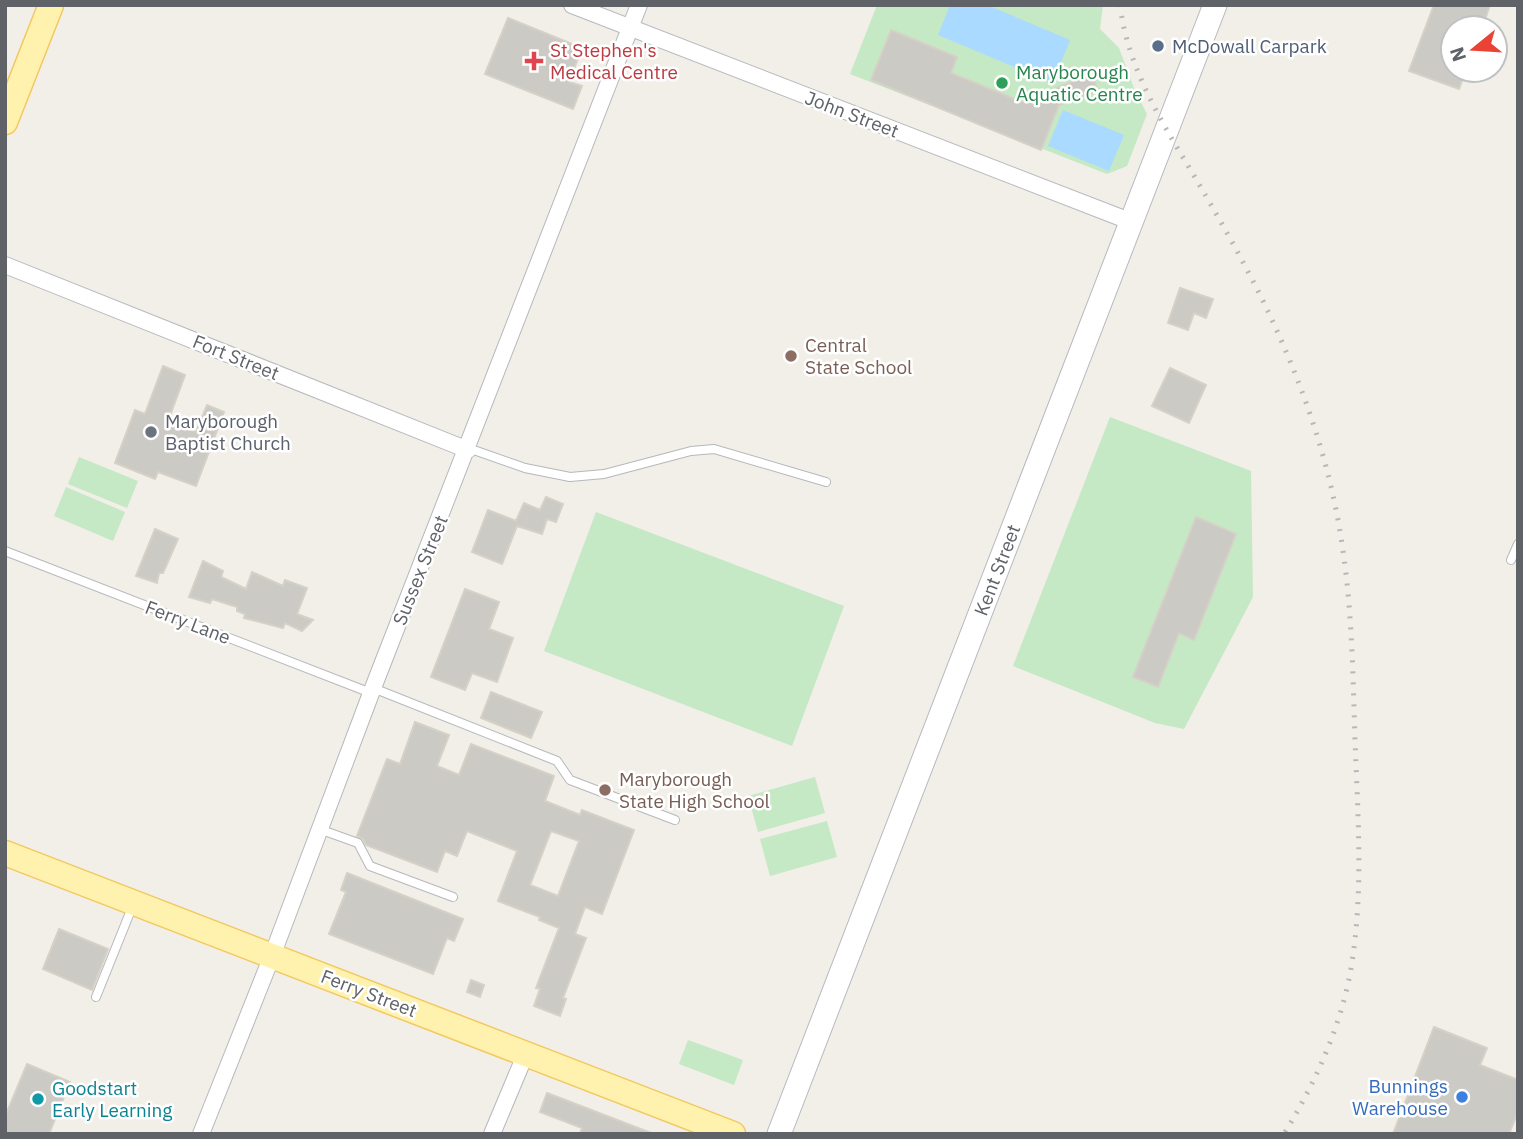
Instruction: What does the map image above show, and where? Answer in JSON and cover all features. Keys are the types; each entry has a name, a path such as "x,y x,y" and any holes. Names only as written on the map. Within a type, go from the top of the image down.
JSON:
{"main road":[{"path":"5,122 51,5"},
{"name":"Kent Street","path":"779,1134 1216,5"},
{"name":"Ferry Street","path":"5,853 733,1134"}],"street":[{"name":"John Street","path":"572,5 1132,222"},
{"name":"Sussex Street","path":"201,1134 639,5"},
{"name":"Fort Street","path":"5,265 468,449"},
{"path":"492,1134 526,1054"}],"lane":[{"path":"468,449 525,468 570,477 604,474 691,451 714,449 826,482"},
{"path":"1511,560 1518,544"},
{"name":"Ferry Lane","path":"5,551 557,761 570,780 675,820"},
{"path":"319,829 358,843 370,866 453,897"},
{"path":"96,997 134,902"}],"green space":[{"name":"Maryborough Aquatic Centre","path":"877,5 1103,5 1100,29 1119,48 1147,114 1127,166 1107,174 850,74"},
{"path":"1110,417 1251,471 1253,597 1184,729 1155,723 1013,666"},
{"path":"79,457 138,481 127,508 68,484"},
{"path":"66,487 125,512 113,541 54,516"},
{"path":"596,512 844,606 792,746 544,651"},
{"path":"815,777 825,813 758,832 748,796"},
{"path":"827,821 837,857 770,876 760,839"},
{"path":"688,1040 743,1060 734,1085 679,1064"}],"water":[{"path":"950,5 987,5 1070,40 1053,83 938,35"},
{"path":"1063,110 1124,135 1109,171 1048,146"}],"building":[{"path":"1434,5 1490,5 1487,14 1439,14 1439,82 1409,71"},
{"name":"St Stephen's Medical Centre","path":"508,18 582,48 569,82 582,86 573,109 485,74"},
{"path":"891,30 957,57 951,73 1022,102 1091,74 1098,90 1059,105 1041,150 871,80"},
{"path":"1445,84 1461,84 1459,89"},
{"path":"1180,288 1213,299 1206,318 1194,313 1188,330 1168,323"},
{"name":"Maryborough Baptist Church","path":"163,366 185,375 168,421 196,432 207,405 224,412 196,486 158,472 155,479 115,463 135,410 145,414"},
{"path":"1170,368 1206,385 1189,423 1152,406"},
{"path":"546,497 563,504 556,522 547,519 542,534 517,526 502,564 472,552 488,510 516,521 524,503 540,510"},
{"path":"1196,517 1236,534 1194,640 1179,633 1158,687 1133,677"},
{"path":"155,529 178,539 163,573 159,573 157,583 136,576"},
{"path":"203,561 223,571 221,577 246,589 252,572 283,586 285,580 307,588 297,614 313,620 302,631 285,623 283,628 244,618 245,614 237,611 237,607 212,599 210,603 189,597"},
{"path":"465,589 499,602 489,629 513,638 497,682 472,673 465,690 431,677"},
{"path":"491,692 542,712 531,738 481,718"},
{"path":"415,722 449,735 437,766 459,775 471,744 554,776 545,801 580,815 582,810 634,830 602,914 585,907 575,934 586,938 563,998 566,999 560,1016 534,1006 540,989 536,988 559,928 539,920 540,917 498,901 517,851 467,831 457,856 445,851 437,872 366,845 363,839 357,836 387,759 400,764","holes":["551,831 579,841 558,896 530,885"]},
{"path":"347,873 463,919 454,941 447,938 433,974 329,934 346,892 341,890"},
{"path":"59,929 108,949 92,990 43,969"},
{"path":"471,980 484,985 480,997 467,992"},
{"name":"Bunnings Warehouse","path":"1434,1027 1487,1048 1480,1065 1518,1080 1518,1112 1509,1134 1393,1134"},
{"name":"Goodstart Early Learning","path":"27,1064 70,1082 49,1134 5,1134 5,1117"},
{"path":"547,1093 651,1133 580,1134 582,1128 540,1112"}],"railway":[{"path":"1120,5 1131,52 1149,96 1249,273 1291,362 1322,452 1342,544 1352,642 1358,828 1357,916 1350,974 1332,1037 1315,1077 1284,1134"}],"place":[{"name":"McDowall Carpark","path":"1158,46"},
{"name":"St Stephen's Medical Centre","path":"534,61"},
{"name":"Maryborough Aquatic Centre","path":"1002,83"},
{"name":"Central State School","path":"791,356"},
{"name":"Maryborough Baptist Church","path":"151,432"},
{"name":"Maryborough State High School","path":"605,790"},
{"name":"Bunnings Warehouse","path":"1462,1097"},
{"name":"Goodstart Early Learning","path":"38,1099"}]}
